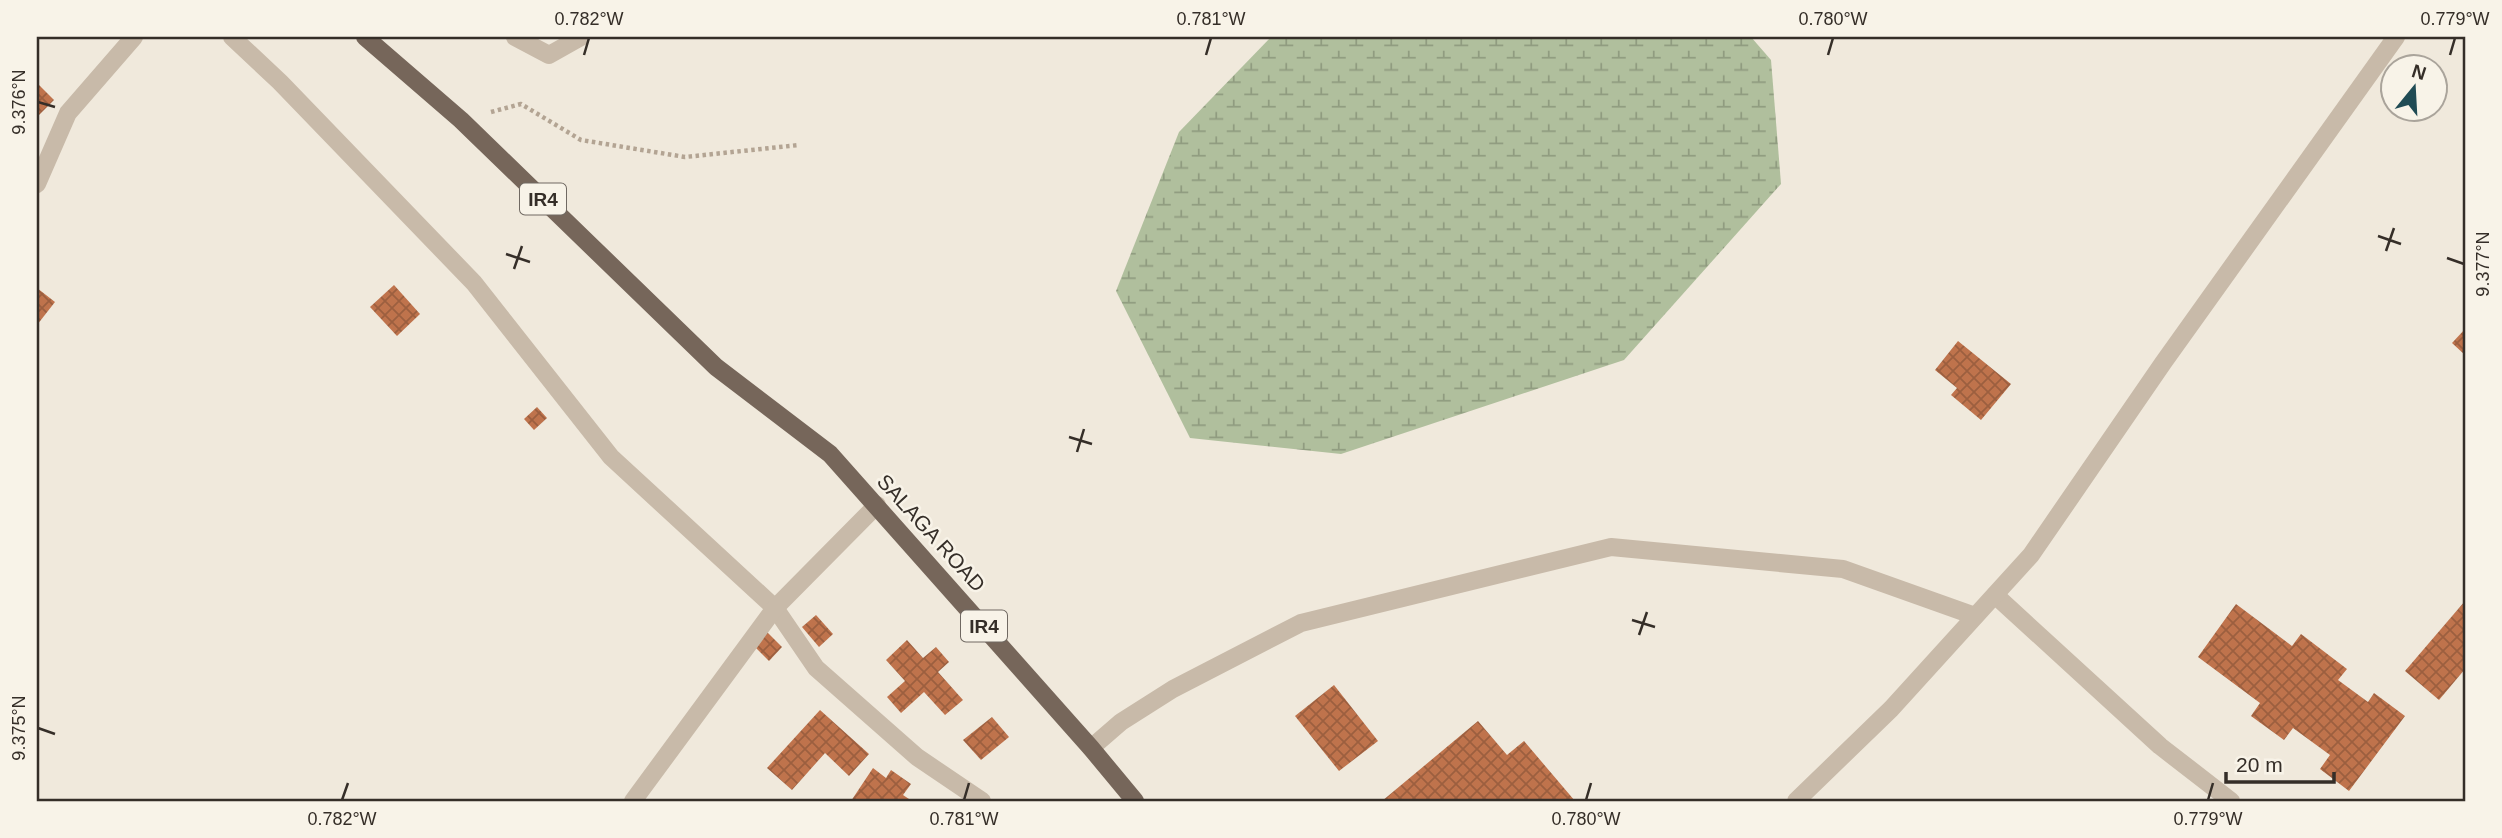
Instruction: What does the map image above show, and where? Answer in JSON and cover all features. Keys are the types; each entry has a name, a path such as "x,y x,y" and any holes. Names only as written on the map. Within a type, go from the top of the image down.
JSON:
{"main road":[{"name":"IR4","path":"365,37 461,120"},
{"name":"SALAGA ROAD","path":"461,120 716,367 830,454 1135,801"}],"street":[{"path":"37,184 68,113 134,37"},
{"path":"232,37 280,82 474,283 611,457 775,608 816,668 917,757 982,801"},
{"path":"515,37 549,55 581,37"},
{"path":"1796,801 1891,709 2031,555 2163,363 2396,37"},
{"path":"633,801 775,608 877,505"},
{"path":"1091,748 1121,722 1173,689 1301,623 1612,547 1843,569 1975,616"},
{"path":"1994,595 2161,746 2231,801"}],"path":[{"path":"461,120 521,104 580,140 685,157 799,145"}],"green space":[{"path":"1271,37 1751,37 1771,60 1781,184 1624,360 1341,454 1190,438 1116,291 1179,132"}],"building":[{"path":"37,83 54,100 37,117"},
{"path":"394,285 420,314 397,336 370,307"},
{"path":"37,288 55,302 37,325"},
{"path":"2465,329 2465,355 2452,343"},
{"path":"1958,341 2011,384 1981,420 1951,395 1957,388 1935,370"},
{"path":"537,407 547,418 534,430 524,419"},
{"path":"2465,601 2465,669 2439,700 2405,671"},
{"path":"2236,604 2292,646 2301,634 2347,669 2338,680 2368,702 2374,693 2405,716 2349,791 2320,769 2330,755 2293,728 2284,740 2251,716 2260,703 2198,657"},
{"path":"816,615 833,634 819,647 802,627"},
{"path":"765,630 782,647 769,661 751,643"},
{"path":"907,640 923,658 936,647 949,662 938,672 963,700 945,715 924,692 901,713 887,697 905,681 886,660"},
{"path":"1334,685 1378,741 1339,771 1295,716"},
{"path":"820,710 869,754 849,776 825,753 792,790 767,768"},
{"path":"992,717 1009,737 981,760 963,740"},
{"path":"1478,721 1507,755 1524,741 1575,801 1382,801"},
{"path":"873,768 886,778 891,770 911,784 903,795 912,801 851,801"}]}
